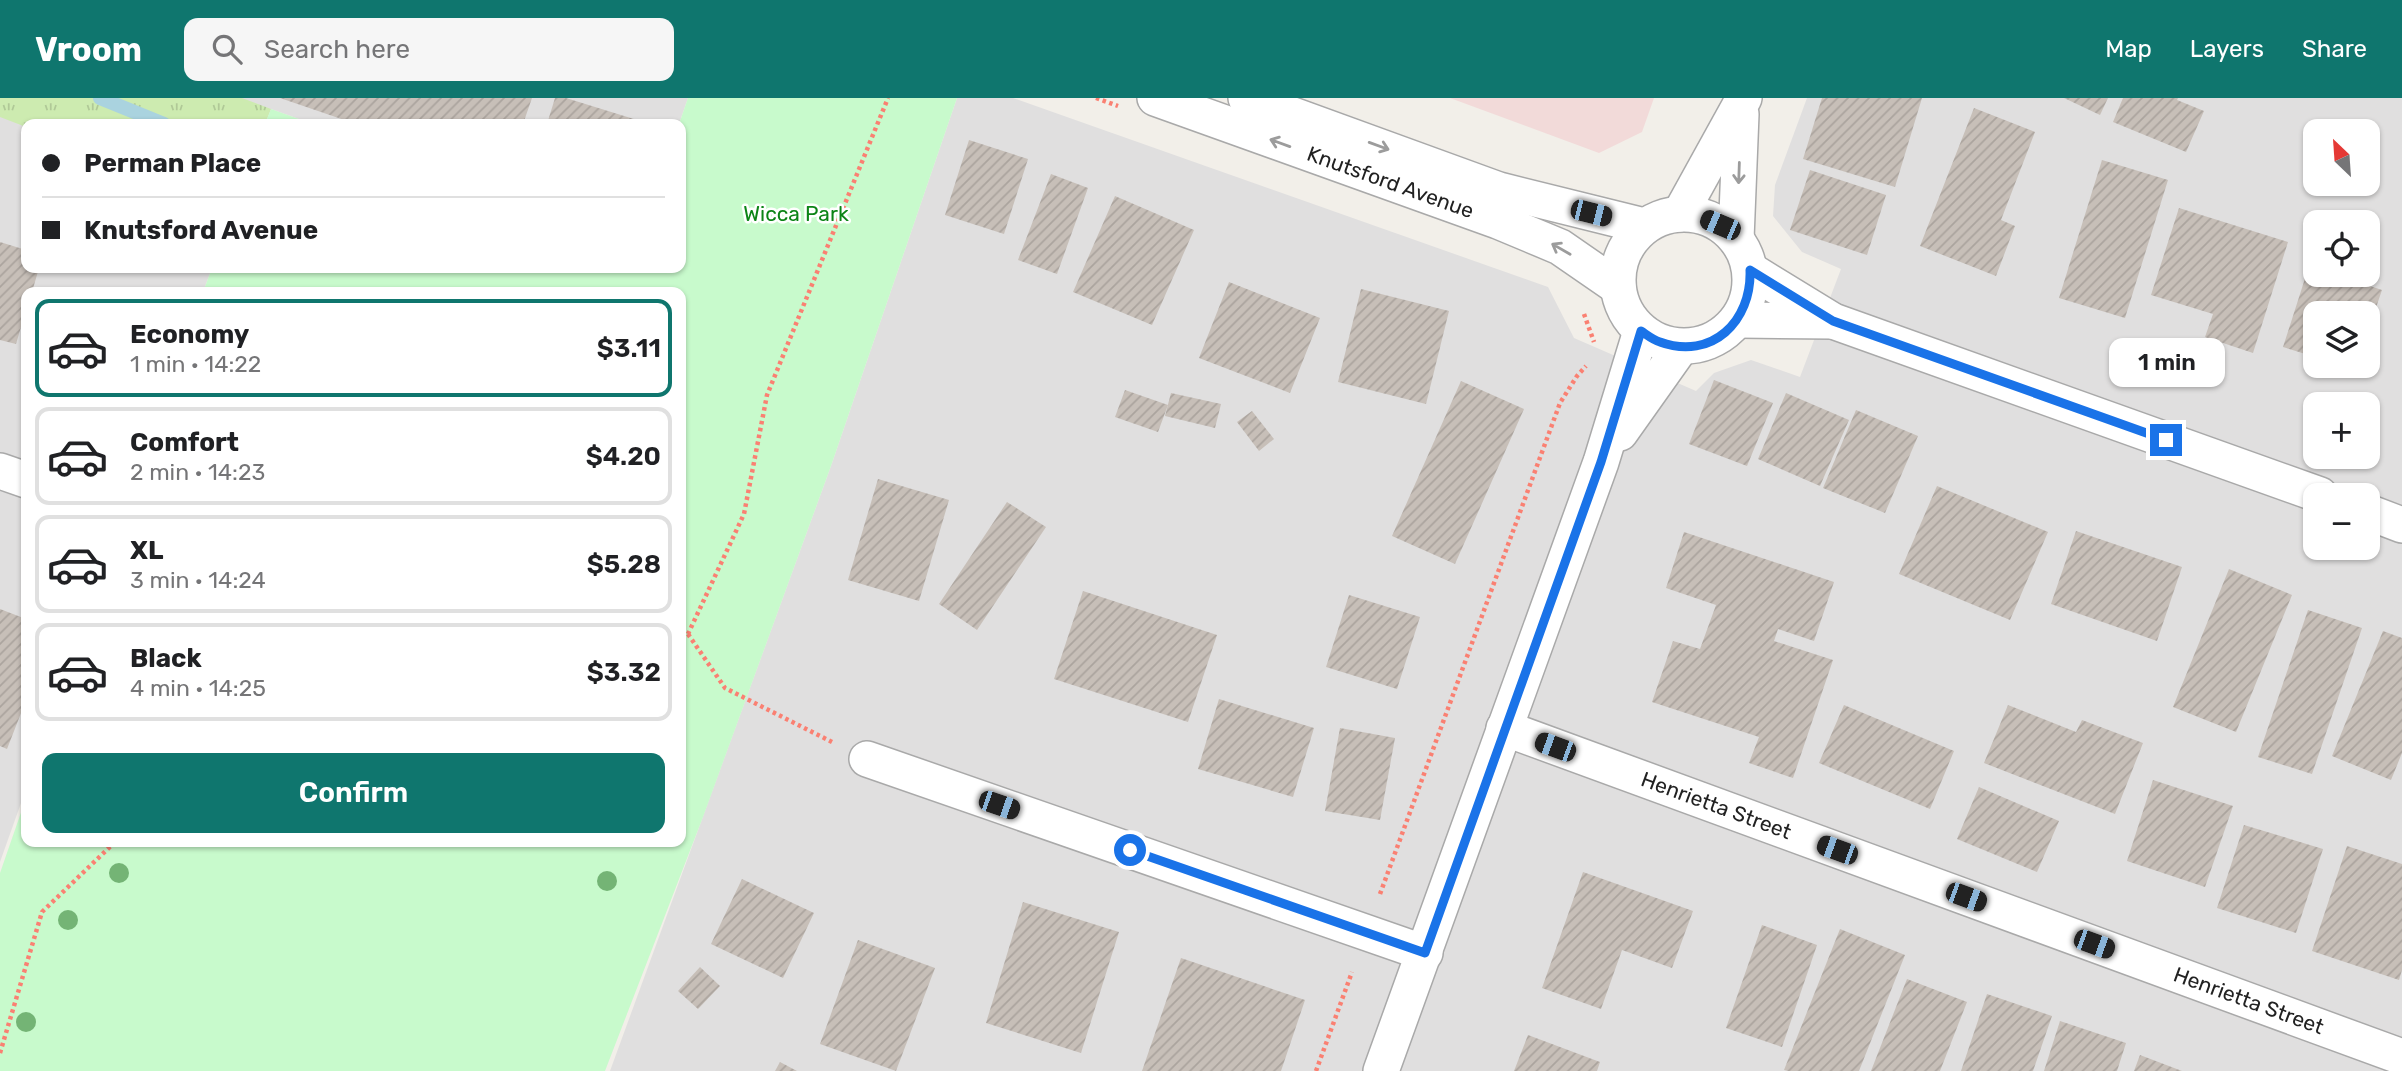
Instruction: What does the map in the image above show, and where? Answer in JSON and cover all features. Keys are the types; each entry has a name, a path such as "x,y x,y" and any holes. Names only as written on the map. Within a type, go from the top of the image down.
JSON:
{"street":[{"name":"Knutsford Avenue","path":"1155,98 1498,221 1560,247 1618,287"},
{"name":"Knutsford Avenue","path":"1246,98 1499,190 1644,226"},
{"path":"1680,214 1742,102"},
{"path":"1736,239 1742,102"},
{"path":"1680,214 1701,216 1720,225 1736,239 1746,254 1750,270 1751,288 1738,320 1722,335 1703,344 1681,346 1659,342 1641,331 1629,318 1618,287 1619,266 1627,247 1644,226 1680,214"},
{"path":"1750,270 1833,321 2303,489"},
{"path":"1738,320 1833,321"},
{"path":"1381,1071 1601,462 1641,331"},
{"path":"1601,462 1681,346"},
{"path":"0,471 21,478"},
{"path":"2380,517 2402,525"},
{"name":"Henrietta Street","path":"1504,728 2402,1057"},
{"path":"867,759 1425,953"}],"path":[{"path":"867,759 725,688 688,635 744,514 767,396 888,98"},
{"path":"1096,98 1122,107"},
{"path":"1583,312 1594,337 1594,348"},
{"path":"1316,1071 1560,403 1592,358"},
{"path":"0,1053 42,912 110,847"}],"shaded area":[{"path":"0,98 688,98 681,119 299,119 271,109 267,119 21,119 21,273 210,273 205,287 21,287 21,803 0,862"},
{"path":"957,98 1013,98 1548,287 1574,338 1696,391 1714,373 1751,360 1800,377 1841,269 1802,252 1773,216 1775,185 1807,98 2402,98 2402,1071 610,1071 831,466"},
{"path":"1450,98 1654,98 1642,132 1599,153"}],"green space":[{"path":"0,98 242,98 271,109 267,119 21,119 21,125 0,117"},
{"name":"Wicca Park","path":"688,98 957,98 831,466 703,817 605,1071 0,1071 0,873 21,812 21,847 686,847 686,287 205,287 210,273 686,273 686,119 681,119"},
{"path":"271,109 299,119 267,119"}],"building":[{"path":"280,98 532,98 525,119 341,119"},
{"path":"555,98 566,98 634,119 549,119"},
{"path":"1822,98 1922,98 1895,187 1803,159"},
{"path":"2064,98 2108,98 2100,115"},
{"path":"2123,98 2178,98 2177,100 2204,111 2186,152 2113,122"},
{"path":"1974,108 2035,132 2001,220 2015,226 1996,276 1920,246"},
{"path":"969,140 1028,159 1004,234 945,215"},
{"path":"2102,160 2168,180 2125,318 2059,298"},
{"path":"1810,170 1886,195 1867,255 1790,230"},
{"path":"1051,174 1088,188 1057,274 1018,260"},
{"path":"1115,196 1194,230 1152,325 1073,292"},
{"path":"2179,208 2288,242 2253,353 2205,337 2213,314 2151,295"},
{"path":"0,242 21,248 21,273 38,273 33,287 21,287 21,327 16,344 0,340"},
{"path":"1229,282 1320,318 1290,393 1199,358"},
{"path":"2303,285 2303,287 2373,287 2382,290 2378,301 2303,301 2303,353 2283,347"},
{"path":"1361,289 1449,311 1426,404 1338,382"},
{"path":"1714,380 1773,403 1747,466 1689,444"},
{"path":"1461,381 1524,409 1455,564 1392,536"},
{"path":"1125,390 1168,405 1158,432 1115,417"},
{"path":"1171,393 1221,404 1215,428 1165,416"},
{"path":"1786,393 1849,420 1820,486 1758,459"},
{"path":"1856,410 1918,436 1885,513 1823,488"},
{"path":"1252,411 1274,439 1259,451 1237,422"},
{"path":"878,479 949,500 919,601 848,580"},
{"path":"1937,486 2048,532 2010,620 1899,574"},
{"path":"1007,502 1046,527 977,630 939,604"},
{"path":"2076,531 2182,567 2157,641 2051,604"},
{"path":"1684,532 1834,582 1814,641 1778,629 1774,641 1833,660 1793,778 1749,763 1759,737 1652,702 1673,641 1700,649 1716,605 1666,588"},
{"path":"2229,569 2292,595 2236,732 2173,707"},
{"path":"1083,591 1217,635 1188,722 1054,679"},
{"path":"1349,595 1420,617 1397,689 1326,667"},
{"path":"0,609 21,617 21,713 7,749 0,746"},
{"path":"2308,610 2362,628 2312,774 2258,757"},
{"path":"2383,631 2402,638 2402,753 2391,780 2332,756"},
{"path":"1219,699 1314,728 1293,797 1198,769"},
{"path":"1844,705 1954,751 1930,809 1819,763"},
{"path":"2008,705 2076,732 2082,720 2143,743 2115,814 1984,763"},
{"path":"1340,728 1395,738 1380,820 1325,811"},
{"path":"2153,780 2233,806 2205,887 2127,861"},
{"path":"1979,787 2059,821 2037,872 1957,839"},
{"path":"2244,825 2323,849 2296,933 2217,908"},
{"path":"2347,846 2402,864 2402,970 2399,980 2312,951"},
{"path":"1583,872 1693,911 1672,968 1622,950 1601,1009 1542,988"},
{"path":"742,879 814,913 783,978 711,944"},
{"path":"1023,902 1119,932 1081,1053 986,1023"},
{"path":"1762,925 1817,945 1782,1047 1726,1028"},
{"path":"1840,929 1905,955 1859,1071 1784,1070"},
{"path":"858,940 935,968 896,1071 820,1044"},
{"path":"1181,958 1305,1000 1281,1071 1142,1071"},
{"path":"700,967 720,986 698,1009 678,991"},
{"path":"1907,979 1967,1002 1940,1071 1871,1071"},
{"path":"1987,994 2052,1016 2033,1071 1961,1071"},
{"path":"2060,1021 2126,1043 2117,1071 2044,1071"},
{"path":"1528,1035 1600,1062 1597,1071 1514,1071"},
{"path":"2140,1055 2182,1071 2134,1071"},
{"path":"780,1062 797,1071 775,1071"}],"waterway":[{"path":"100,98 152,119"}],"route":[{"path":"1130,850 1425,953 1601,462 1641,331 1659,342 1681,346 1703,344 1722,335 1738,320 1746,304 1751,288 1750,270 1833,321 2166,440"}]}
